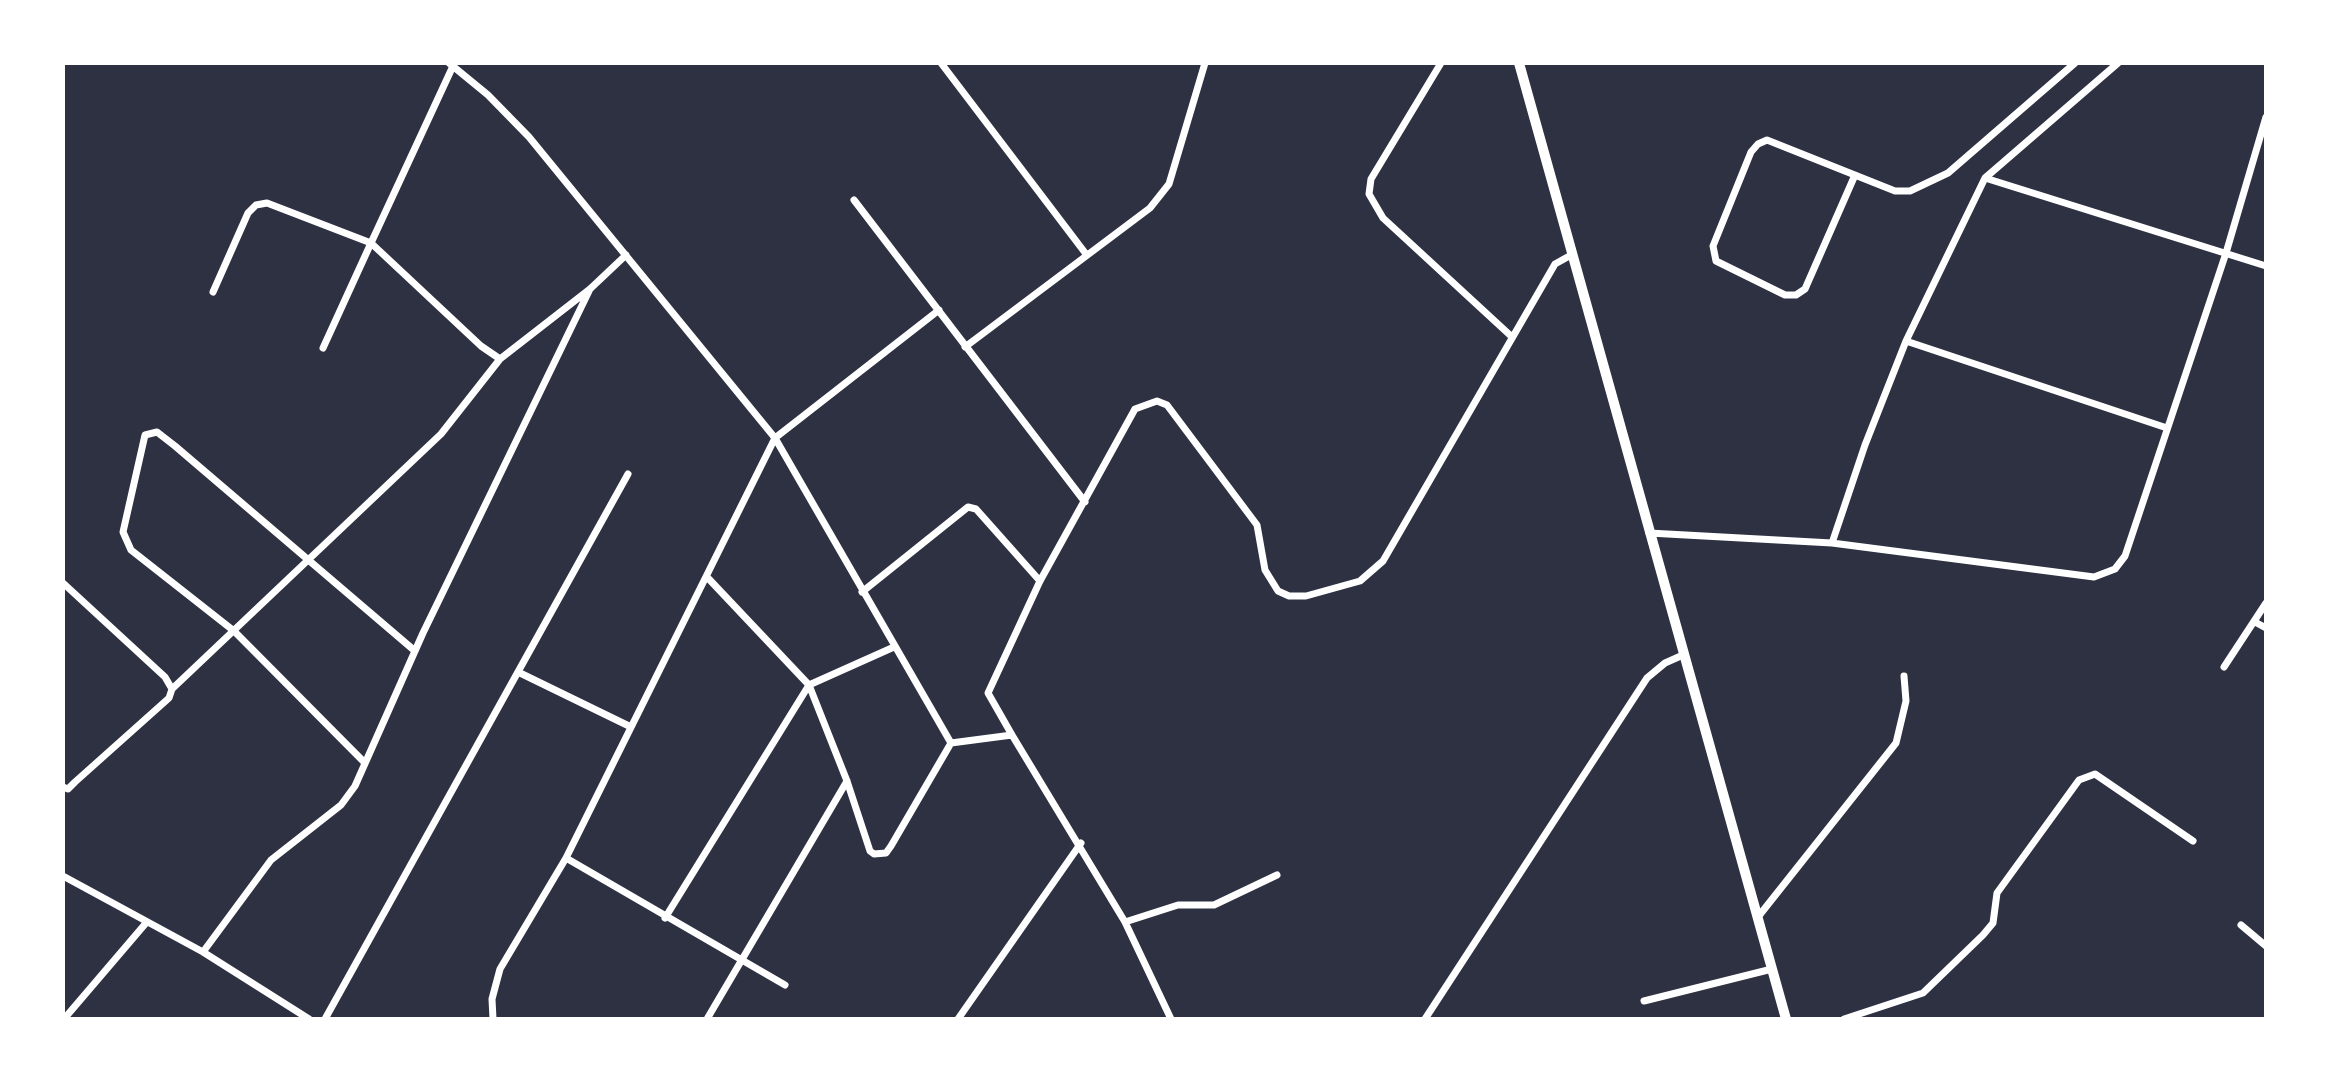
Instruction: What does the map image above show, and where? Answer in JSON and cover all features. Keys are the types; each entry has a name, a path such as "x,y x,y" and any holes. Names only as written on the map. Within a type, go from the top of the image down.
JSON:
{"street":[{"path":"941,63 1086,254"},
{"path":"965,346 1150,208 1169,184 1205,63"},
{"path":"1441,63 1371,179 1369,194 1383,218 1511,336"},
{"path":"1519,63 1648,533 1786,1019"},
{"path":"1855,175 1805,289 1796,295 1786,295 1716,261 1713,246 1751,152 1758,144 1767,140 1855,175 1895,191 1910,191 1935,181 2076,63"},
{"path":"1832,543 1865,445 1906,341 1984,178 2118,63"},
{"path":"323,348 451,64 488,95 529,137 775,438 951,743"},
{"path":"1648,533 1832,543 2094,578 2115,569 2125,556 2226,253 2266,117"},
{"path":"1984,178 2266,266"},
{"path":"854,200 1085,502"},
{"path":"213,292 248,213 256,205 267,203 371,243 481,346 500,359"},
{"path":"1171,1019 1125,922 1081,844 988,693 1040,582 1135,409 1157,401 1167,405 1257,525 1265,570 1278,591 1289,596 1306,596 1360,581 1383,561 1555,264 1573,254"},
{"path":"65,790 169,698 172,690 441,434 500,359 590,289 626,255"},
{"path":"203,952 271,860 341,805 355,786 415,651 590,289"},
{"path":"493,1019 492,999 500,969 566,858 775,438 939,310"},
{"path":"1906,341 2167,428"},
{"path":"365,763 234,631 131,550 123,532 145,435 157,432 175,446 415,651"},
{"path":"326,1019 628,474"},
{"path":"862,592 968,508 976,509 1040,582"},
{"path":"707,577 809,685 848,781 870,851 874,854 886,853 951,743"},
{"path":"63,583 165,677 172,690"},
{"path":"2224,667 2266,603"},
{"path":"2255,622 2266,628"},
{"path":"665,918 809,685 894,647"},
{"path":"1425,1019 1647,678 1665,663 1684,655"},
{"path":"518,672 631,727"},
{"path":"1757,918 1896,743 1906,701 1904,677"},
{"path":"951,743 1012,735"},
{"path":"1844,1019 1923,993 1983,935 1993,923 1997,893 2080,780 2087,775 2095,774 2193,841"},
{"path":"707,1019 848,781"},
{"path":"958,1019 1081,844"},
{"path":"566,858 665,918 785,985"},
{"path":"1125,922 1178,905 1214,905 1277,875"},
{"path":"63,876 203,952 309,1019"},
{"path":"64,1019 146,923"},
{"path":"2241,925 2266,946"},
{"path":"1644,1001 1772,968"},
{"path":"1431,1010 1433,1019"}]}
